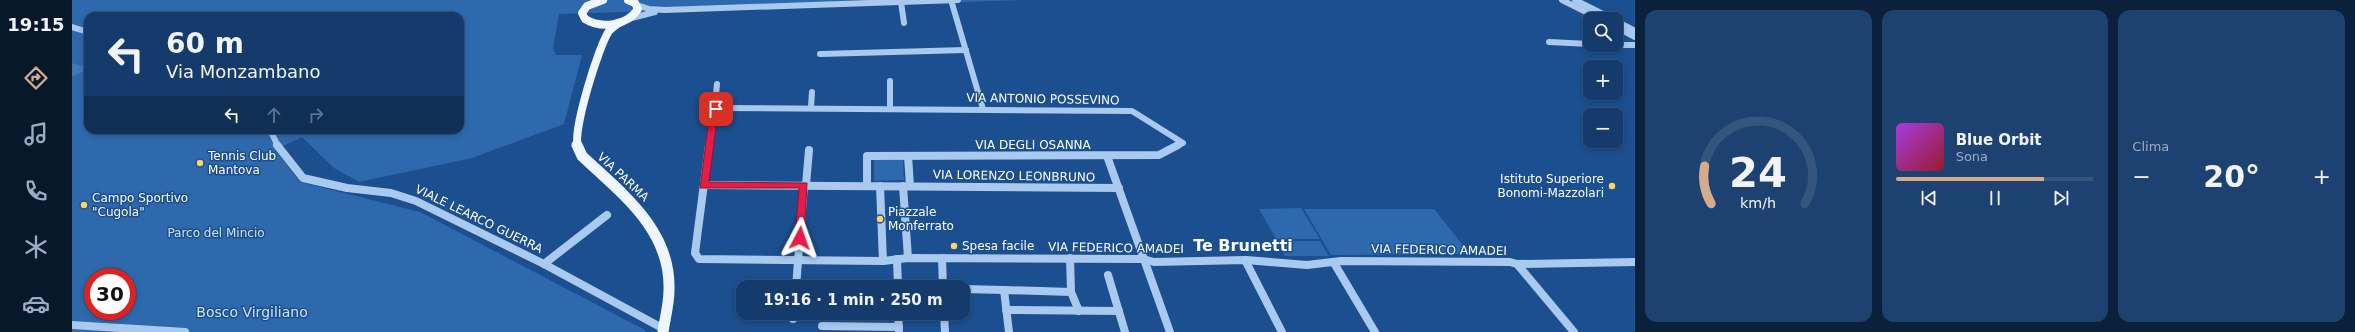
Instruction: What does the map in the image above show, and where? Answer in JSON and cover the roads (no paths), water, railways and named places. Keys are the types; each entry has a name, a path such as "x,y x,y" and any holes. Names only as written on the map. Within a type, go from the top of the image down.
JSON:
{"main road":[{"path":"600,0 583,11 583,17 598,31 602,45"},
{"path":"628,0 637,5"},
{"name":"VIA PARMA","path":"637,5 636,13 610,30 602,45 576,127 576,142 582,156 640,211 660,241 666,265 669,289 664,331"},
{"path":"590,22 604,25 623,21"}],"street":[{"path":"951,0 983,109"},
{"path":"637,5 649,9 665,10 958,0"},
{"path":"1562,0 1586,12"},
{"path":"1575,0 1598,12"},
{"path":"901,2 904,23"},
{"path":"623,21 665,10"},
{"path":"1623,25 1635,31"},
{"path":"72,27 84,31"},
{"path":"1623,31 1635,37"},
{"path":"1550,42 1583,44"},
{"path":"1623,46 1634,46"},
{"path":"820,54 966,50"},
{"path":"890,81 890,108"},
{"path":"704,186 714,110 718,108 715,105 717,84"},
{"path":"811,107 812,92"},
{"name":"VIA ANTONIO POSSEVINO","path":"718,108 811,107 1132,111 1183,143 1159,155"},
{"name":"VIALE LEARCO GUERRA","path":"272,134 280,151 303,178 347,188 391,193 416,201 544,264 664,331"},
{"path":"796,280 809,150"},
{"name":"VIA DEGLI OSANNA","path":"867,186 867,156 1159,155"},
{"path":"908,156 908,258"},
{"path":"1107,156 1170,332"},
{"name":"VIA LORENZO LEONBRUNO","path":"704,186 805,185 1119,188"},
{"name":"VIA FEDERICO AMADEI","path":"704,186 695,253 699,259 798,258 883,261 908,258 1070,258 1143,259 1154,262 1246,260 1334,264 1349,261 1510,262 1517,264 1635,262"},
{"path":"880,186 883,261"},
{"path":"544,264 608,215"},
{"path":"942,258 944,280"},
{"path":"1070,258 1071,292 1079,311"},
{"path":"897,259 898,280"},
{"path":"1246,260 1282,332"},
{"path":"1334,264 1375,332"},
{"path":"1517,264 1574,332"},
{"path":"1108,276 1125,332"},
{"path":"970,289 1071,292"},
{"path":"1004,290 1009,332"},
{"path":"1006,310 1118,311"},
{"path":"944,320 945,332"},
{"path":"72,325 185,332"},
{"path":"822,326 899,329"}],"place":[{"name":"Tennis Club Mantova","path":"200,163"},
{"name":"Istituto Superiore Bonomi-Mazzolari","path":"1612,186"},
{"name":"Campo Sportivo \"Cugola\"","path":"84,205"},
{"name":"Piazzale Monferrato","path":"880,219"},
{"name":"Spesa facile","path":"954,246"}],"district":[{"name":"Te Brunetti","path":"1243,245"}],"park label":[{"name":"Parco del Mincio","path":"216,233"},
{"name":"Bosco Virgiliano","path":"252,312"}]}
